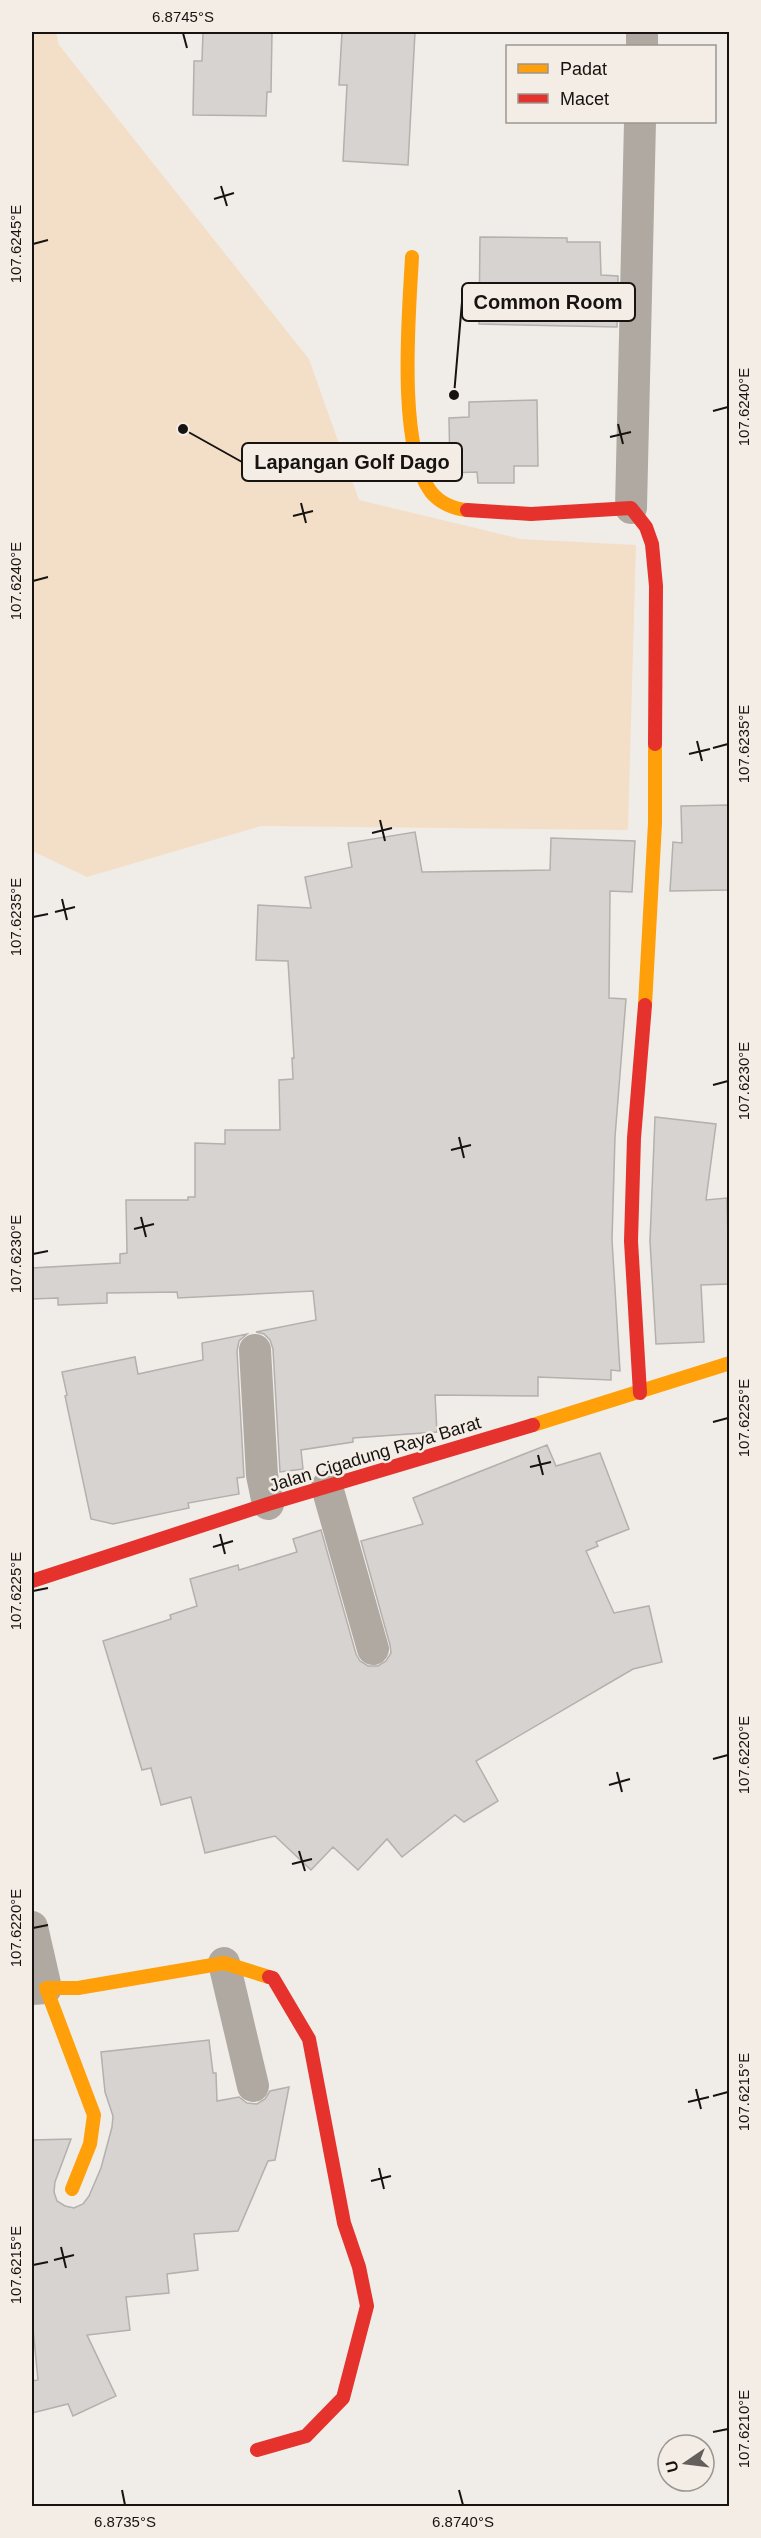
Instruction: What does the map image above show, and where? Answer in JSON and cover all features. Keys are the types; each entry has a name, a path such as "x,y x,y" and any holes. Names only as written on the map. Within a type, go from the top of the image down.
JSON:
{"street":[{"path":"640,123 631,508 646,527 652,543 656,586 655,823 642,1057 634,1138 631,1241 640,1393"},
{"path":"412,257 408,389 415,458 428,491 448,507 494,515 631,508"},
{"path":"255,1350 262,1475 268,1504"},
{"name":"Jalan Cigadung Raya Barat","path":"32,1581 268,1504 640,1393 729,1363"},
{"path":"327,1487 373,1649"},
{"path":"32,1927 39,1989 93,2115 94,2126 87,2153 72,2190"},
{"path":"39,1989 78,1988 224,1963 273,1978 309,2039 344,2223 359,2268 367,2306 343,2397 306,2436 257,2450"},
{"path":"224,1963 253,2086"}],"shaded area":[{"path":"32,32 56,32 59,45 309,359 359,500 521,539 636,545 628,830 261,826 87,877 32,851"}],"building":[{"path":"203,32 272,32 271,92 267,92 266,116 193,115 194,61 202,61"},
{"path":"342,32 415,32 408,165 343,161 347,85 339,85"},
{"path":"480,237 567,238 567,242 600,242 601,275 618,276 617,327 479,324"},
{"path":"537,400 538,466 514,466 514,483 478,483 477,472 450,473 449,418 469,417 469,402"},
{"path":"729,805 729,890 670,891 673,842 682,843 681,806"},
{"path":"415,832 422,872 550,870 551,838 635,841 632,892 610,891 609,998 626,999 615,1137 612,1240 620,1371 611,1370 611,1380 538,1377 538,1396 435,1395 437,1432 353,1438 353,1442 301,1450 303,1469 280,1472 273,1349 270,1340 264,1334 256,1332 316,1320 313,1291 178,1298 177,1292 107,1293 107,1303 58,1305 58,1298 32,1299 32,1268 120,1263 120,1254 127,1253 126,1200 188,1200 188,1197 195,1197 195,1143 225,1144 225,1130 280,1130 279,1080 293,1079 292,1058 294,1058 288,961 256,960 258,905 311,908 305,877 352,867 348,843"},
{"path":"655,1117 716,1124 706,1200 727,1198 729,1284 701,1285 704,1342 656,1344 650,1241"},
{"path":"247,1334 239,1341 237,1351 244,1477 237,1478 239,1494 188,1503 189,1508 113,1524 91,1519 62,1372 135,1357 138,1374 203,1360 202,1343"},
{"path":"547,1445 556,1466 600,1453 629,1529 596,1542 598,1546 586,1551 614,1613 649,1606 662,1662 633,1669 476,1761 498,1801 464,1822 455,1815 402,1857 387,1839 358,1870 333,1847 311,1870 275,1836 205,1853 191,1797 161,1805 151,1768 142,1770 103,1641 171,1619 170,1615 197,1606 190,1579 238,1565 239,1570 297,1552 293,1539 321,1530 356,1654 360,1661 368,1666 378,1666 386,1661 391,1653 390,1645 361,1541 423,1524 413,1498"},
{"path":"209,2040 213,2073 216,2073 217,2101 239,2097 247,2103 257,2104 265,2099 270,2091 289,2087 275,2160 268,2161 238,2231 194,2234 198,2270 167,2274 169,2293 126,2297 130,2330 87,2335 116,2396 73,2416 68,2404 32,2413 32,2381 38,2380 32,2318 32,2140 71,2139 55,2182 54,2192 57,2201 65,2206 74,2208 83,2204 101,2168 112,2127 113,2116 105,2092 101,2052"}],"traffic: slow":[{"path":"412,257 408,379 413,444 420,471 431,492 448,505 467,510"},
{"path":"645,1005 655,823 655,744"},
{"path":"533,1425 730,1363"},
{"path":"72,2189 90,2144 94,2115 46,1988 78,1988 224,1963 269,1977"}],"traffic: jam":[{"path":"467,510 531,514 631,508 646,527 652,544 656,586 655,744"},
{"path":"640,1393 631,1241 634,1138 645,1005"},
{"path":"32,1581 268,1504 533,1425"},
{"path":"257,2450 306,2436 343,2398 367,2306 359,2267 344,2223 309,2039 273,1978 269,1977"}],"place":[{"name":"Common Room","path":"454,395"},
{"name":"Lapangan Golf Dago","path":"183,429"}]}
